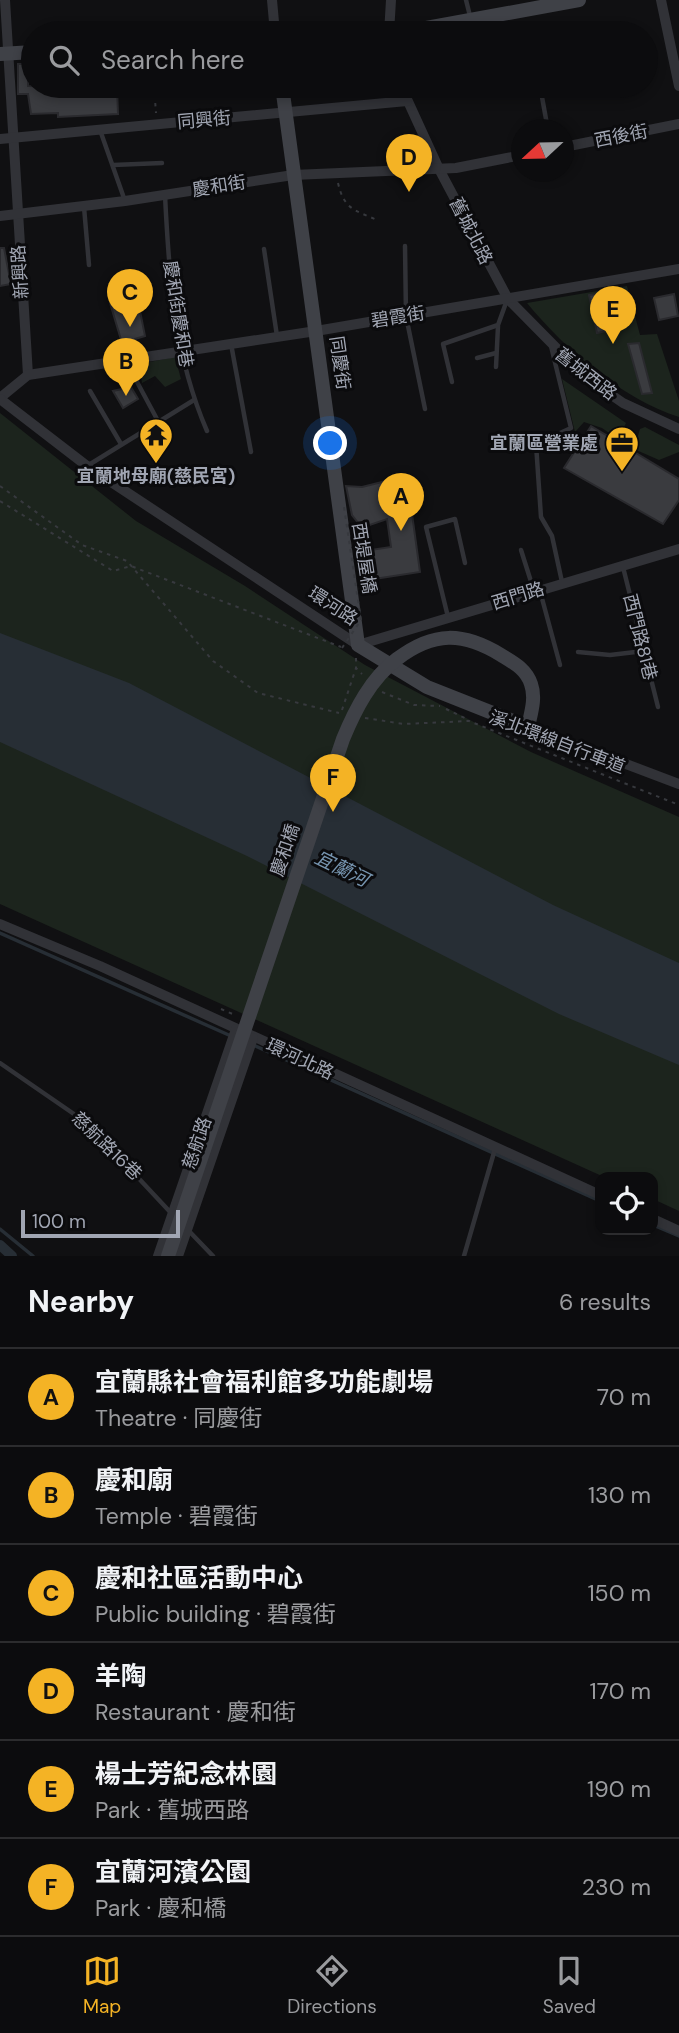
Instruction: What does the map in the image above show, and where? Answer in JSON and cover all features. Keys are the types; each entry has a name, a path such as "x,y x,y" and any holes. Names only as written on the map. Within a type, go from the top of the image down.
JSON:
{"street":[{"name":"新興路","path":"5,0 4,54 13,137 27,375"},
{"path":"272,0 274,21"},
{"path":"390,21 391,0"},
{"path":"465,21 579,0"},
{"path":"661,0 679,86"},
{"name":"同慶街","path":"284,98 316,331 354,651"},
{"name":"舊城北路","path":"406,98 439,169 508,299"},
{"name":"同興街","path":"0,139 407,101"},
{"name":"西後街","path":"574,145 679,124"},
{"path":"439,169 511,157"},
{"name":"慶和街","path":"0,216 125,201 293,174 439,169"},
{"name":"碧霞街","path":"27,375 316,331 679,269"},
{"name":"舊城西路","path":"508,299 551,346 584,376 623,403 679,429"},
{"path":"0,398 27,375"},
{"name":"環河路","path":"0,398 87,466 354,651 427,687 679,784"},
{"name":"西門路","path":"354,651 448,618 679,549"},
{"name":"慶和橋","path":"168,1256 343,739 369,690 396,659 426,642 444,637 472,639 519,666 527,675 533,700 528,727"},
{"name":"環河北路","path":"0,924 595,1193"},
{"name":"慈航路","path":"158,1256 236,1029"},
{"name":"慈航路","path":"178,1256 253,1038"},
{"path":"658,1221 679,1231"}],"lane":[{"path":"466,0 471,20"},
{"path":"542,98 546,119"},
{"path":"100,129 125,201"},
{"path":"113,165 162,163"},
{"name":"慶和街慶和巷","path":"165,194 170,284 180,352 194,400 207,431"},
{"path":"84,206 89,265"},
{"path":"405,246 406,316 425,409"},
{"path":"264,249 277,337"},
{"path":"496,367 498,325 508,299"},
{"path":"452,382 443,344 498,325"},
{"path":"231,344 251,452"},
{"path":"551,346 570,428 536,443 541,517 552,536 562,583"},
{"path":"477,358 497,352"},
{"path":"136,380 158,421"},
{"path":"90,391 121,444"},
{"path":"87,466 194,400"},
{"path":"448,618 426,527 455,519 465,564"},
{"path":"521,550 560,665"},
{"name":"西門路81巷","path":"622,566 657,707"},
{"path":"578,652 610,656 644,651"},
{"name":"慈航路16巷","path":"0,1063 87,1123 172,1214"},
{"path":"464,1256 495,1148"},
{"path":"188,1229 213,1256"}],"path":[{"path":"155,98 157,124"},
{"path":"337,173 343,200 351,209 377,220"},
{"path":"0,486 82,545 127,561 214,661 258,693 344,714"},
{"path":"0,500 113,570 131,566 354,651 356,668 364,676"},
{"name":"西堤屋橋","path":"342,648 361,620 344,507"},
{"path":"379,690 414,705 442,706 470,721"},
{"name":"溪北環線自行車道","path":"356,716 404,724 470,721 566,757 679,805"}],"shaded area":[{"path":"627,286 640,335 657,334 679,401 679,417 637,398 596,370 559,338 527,303"},
{"path":"175,357 181,379 165,387 155,376 142,383 139,364"},
{"path":"562,379 626,423 618,439 602,428 584,422 575,432"},
{"path":"0,413 136,521 245,586 365,665 531,752 679,817 679,1211 658,1201 658,1172 595,1173 0,904"},
{"path":"645,427 679,445 679,452 659,460 634,449 640,429"}],"water":[{"name":"宜蘭河","path":"0,633 129,683 553,905 679,963 679,1065 559,1014 247,856 0,742"}],"building":[{"path":"18,64 21,64 21,94 18,94"},
{"path":"29,98 117,98 118,114 58,117 58,113 31,114"},
{"path":"0,248 4,248 11,284 0,286"},
{"path":"603,293 611,330 597,333 589,295"},
{"path":"674,294 678,316 659,320 654,298"},
{"path":"137,296 145,336 135,339 137,346 127,347 126,342 122,343 110,303"},
{"path":"639,343 652,393 642,394 628,344"},
{"path":"131,387 138,399 123,408 113,391"},
{"name":"宜蘭區營業處","path":"591,426 679,479 679,500 663,524 564,468"},
{"path":"386,481 387,492 391,495 409,492 420,572 361,581 357,552 391,547 387,519 364,527 359,524 352,515 346,486 362,487"}],"waterway":[{"path":"0,933 231,1036"},
{"path":"251,1044 595,1199"},
{"path":"658,1227 679,1236"},
{"path":"0,1229 33,1256"},
{"path":"0,1245 12,1256"}],"place":[{"name":"羊陶","path":"409,192"},
{"name":"慶和社區活動中心","path":"130,327"},
{"name":"楊士芳紀念林園","path":"613,344"},
{"name":"慶和廟","path":"126,396"},
{"name":"宜蘭地母廟(慈民宮)","path":"156,465"},
{"name":"宜蘭區營業處","path":"622,473"},
{"name":"宜蘭縣社會福利館多功能劇場","path":"401,531"},
{"name":"宜蘭河濱公園","path":"333,812"}]}
